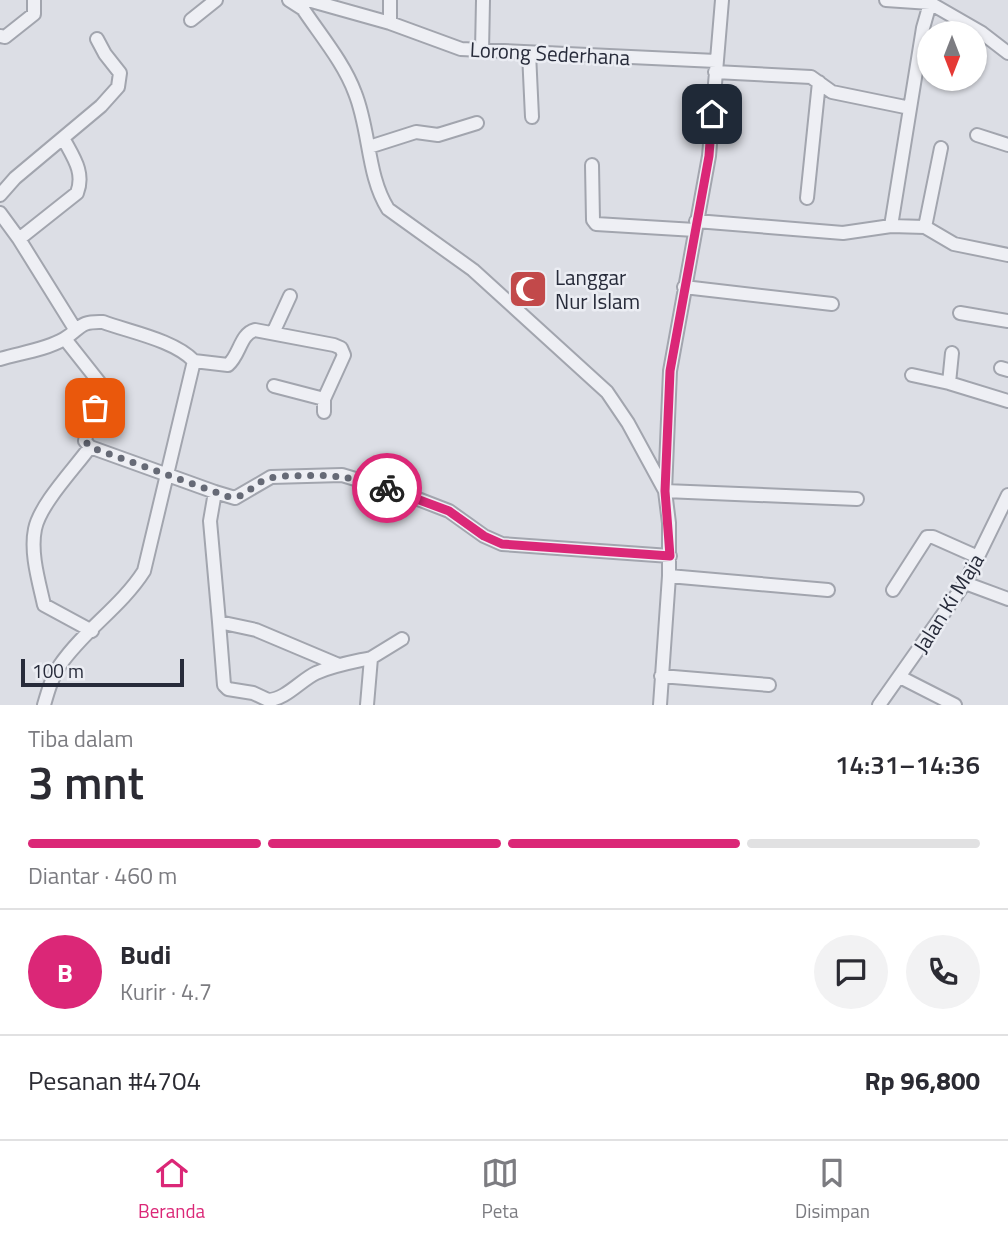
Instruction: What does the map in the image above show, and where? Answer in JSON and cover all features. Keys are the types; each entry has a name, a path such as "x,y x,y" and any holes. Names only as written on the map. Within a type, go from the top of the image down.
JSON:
{"street":[{"path":"0,36 10,34 34,14 34,0"},
{"path":"191,20 216,0"},
{"path":"390,0 390,23"},
{"path":"482,51 483,0"},
{"path":"660,705 670,556 665,491 670,371 709,156 722,0"},
{"path":"886,0 930,2 982,33 1008,53"},
{"path":"297,2 345,69 356,94 379,190 388,209 482,277 607,392 628,423 665,491"},
{"name":"Lorong Sederhana","path":"297,2 390,23 461,49 716,66 811,77 832,92 910,108"},
{"path":"891,226 923,28 930,2"},
{"path":"0,195 15,178 101,106 118,87 121,79 118,69 97,39"},
{"path":"529,52 532,117"},
{"path":"807,198 819,82"},
{"path":"369,147 416,132 438,135 477,123"},
{"path":"977,135 1008,145"},
{"path":"19,239 77,193 81,182 80,170 63,138"},
{"path":"925,227 941,148"},
{"path":"592,164 593,220 596,224 843,233 891,226 925,227 954,244 1008,255"},
{"path":"0,213 75,329"},
{"path":"684,288 832,304"},
{"path":"273,333 290,296"},
{"path":"960,313 1008,321"},
{"path":"0,359 65,339 75,329 91,322 103,322 173,346 194,361 228,365 235,359 248,332 255,330 341,348 344,355 324,406 274,386"},
{"path":"65,339 102,388 89,421 85,441 90,447 215,492 235,498 271,477 342,475 449,511 484,536 502,544 670,556"},
{"path":"949,383 952,353"},
{"path":"44,705 60,665 133,589 144,572 194,361"},
{"path":"912,375 1008,401"},
{"path":"90,447 43,508 35,527 34,540 44,605 92,631"},
{"path":"665,491 857,499"},
{"path":"215,492 210,521 224,685 228,689 273,700 316,673 371,658 402,639"},
{"name":"Jalan Ki Maja","path":"879,705 965,583 1008,495"},
{"path":"893,590 927,537 933,537 978,557"},
{"path":"669,576 828,590"},
{"path":"965,583 1008,599"},
{"path":"219,622 256,630 339,665"},
{"path":"367,705 371,658"},
{"path":"661,676 769,685"},
{"path":"900,677 955,705"}],"way so far":[{"path":"95,408 85,441 90,447 229,497 241,496 271,477 316,474 342,475 387,488"}],"place":[{"name":"Langgar Nur Islam","path":"528,289"}],"route":[{"path":"387,488 449,511 484,536 502,544 670,556 665,491 670,371 709,156 712,114"}]}
